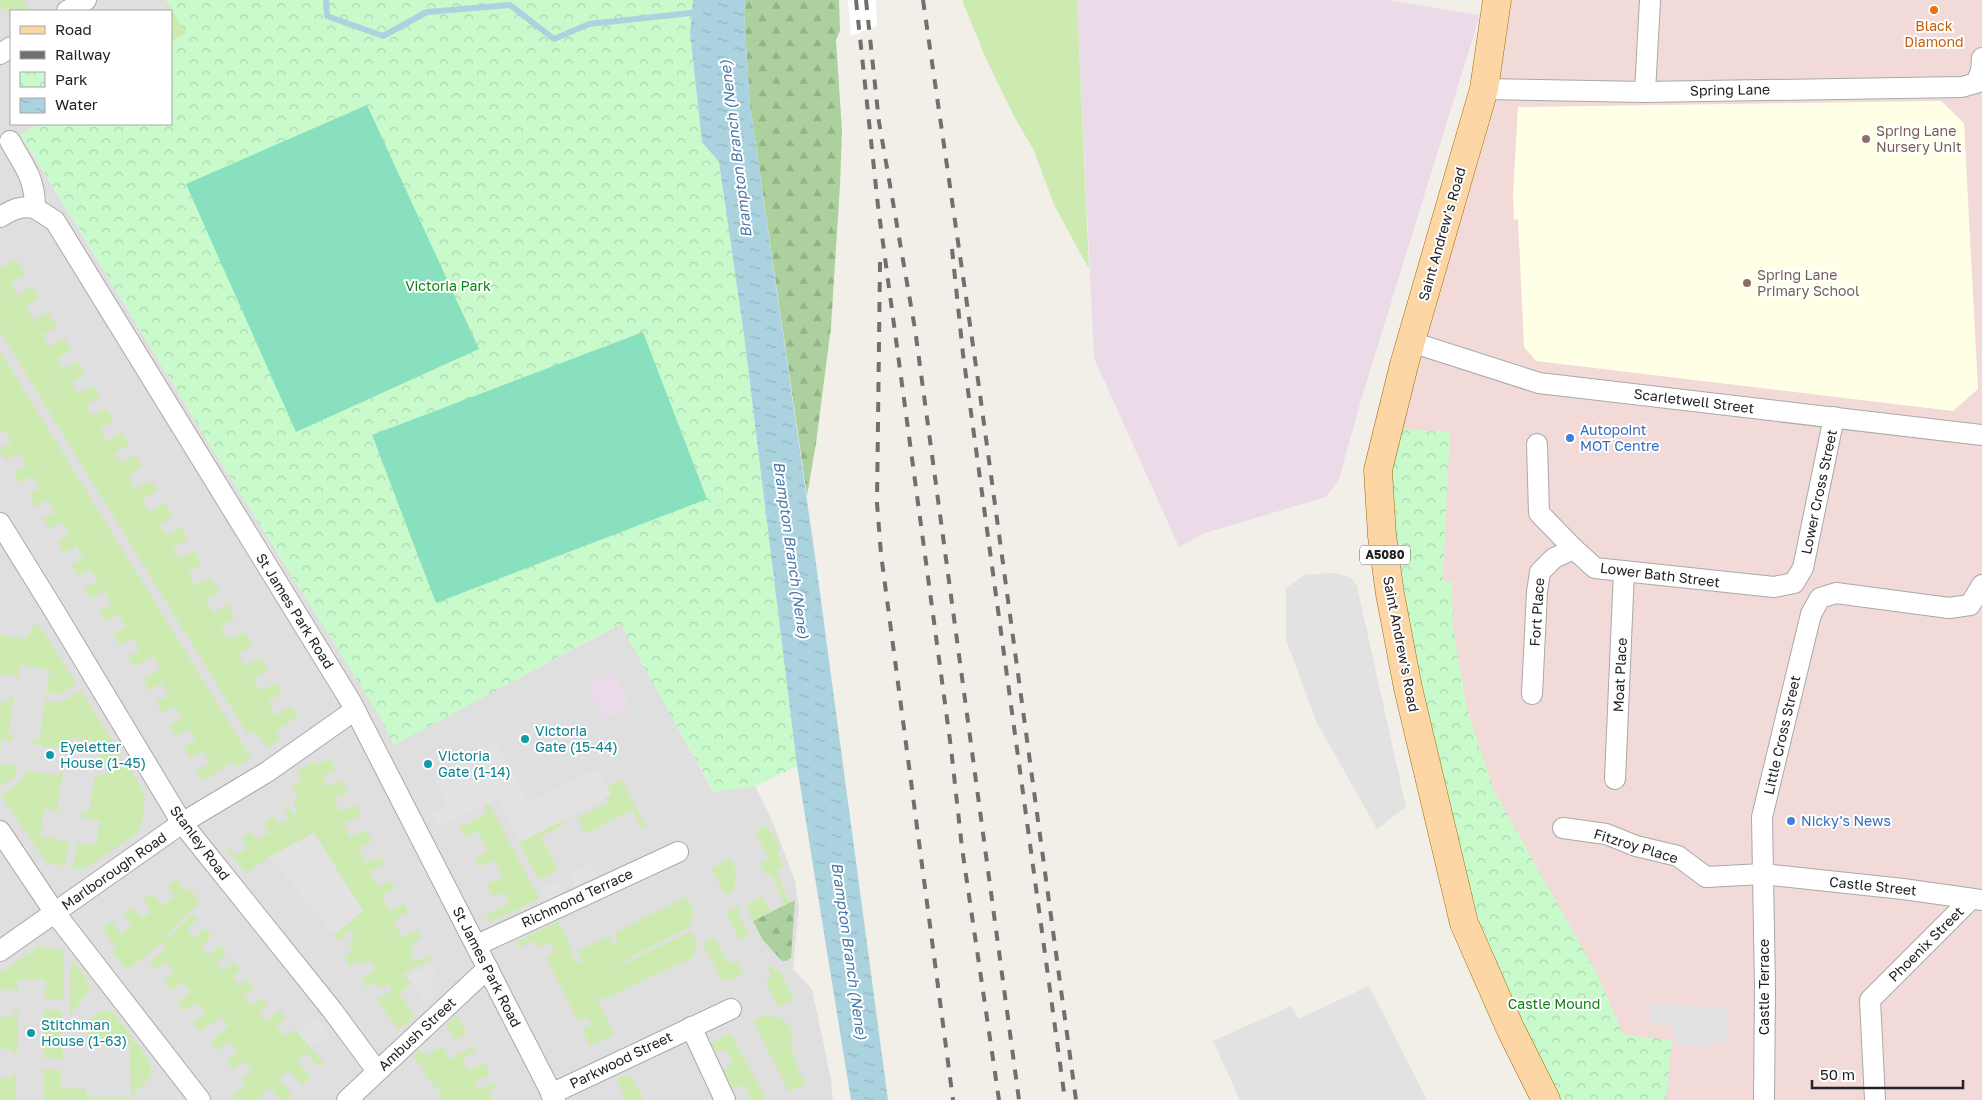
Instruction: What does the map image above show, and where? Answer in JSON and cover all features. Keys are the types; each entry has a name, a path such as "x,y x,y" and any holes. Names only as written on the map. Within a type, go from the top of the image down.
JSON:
{"main road":[{"name":"Saint Andrew's Road","path":"1496,0 1484,89 1411,342 1378,470 1382,536 1408,688 1464,923 1511,1030 1546,1100"}],"street":[{"path":"69,10 86,0"},
{"path":"1645,92 1650,0"},
{"name":"Spring Lane","path":"1484,89 1645,92 1953,87 1976,83 1981,71 1982,58"},
{"path":"0,217 13,209 26,206 35,208 35,192 32,180 10,141"},
{"name":"St James Park Road","path":"35,208 44,212 55,221 355,710 477,945 553,1097"},
{"name":"Scarletwell Street","path":"1411,342 1539,383 1982,434"},
{"name":"Lower Cross Street","path":"1803,568 1834,417"},
{"name":"Lower Bath Street","path":"1537,444 1539,513 1595,568 1774,587 1794,583 1803,568"},
{"name":"Stanley Road","path":"0,523 182,823 332,1010 377,1071"},
{"name":"Fort Place","path":"1532,694 1537,592 1540,572 1554,558 1574,549"},
{"name":"Moat Place","path":"1615,779 1624,571"},
{"name":"Little Cross Street","path":"1763,874 1762,817 1811,614 1820,598 1836,593 1949,608 1970,605 1982,585"},
{"name":"Marlborough Road","path":"0,951 182,823 267,772 355,710"},
{"name":"Fitzroy Place","path":"1563,828 1606,834 1636,846 1678,856 1706,877 1763,874"},
{"path":"0,831 55,913 200,1100"},
{"name":"Richmond Terrace","path":"477,945 678,852"},
{"name":"Castle Street","path":"1763,874 1977,899"},
{"name":"Castle Terrace","path":"1763,874 1764,1100"},
{"name":"Phoenix Street","path":"1875,1100 1870,1000 1977,899"},
{"name":"Ambush Street","path":"347,1100 488,968"},
{"name":"Parkwood Street","path":"553,1097 691,1027 731,1009"},
{"path":"691,1027 724,1100"}],"shaded area":[{"path":"0,0 166,0 186,33 172,41 172,10 10,10 10,125 37,125 21,135 220,461 379,715 394,744 621,624 713,792 755,786 773,823 795,881 799,907 793,969 812,989 831,1079 833,1100 0,1100"},
{"path":"1077,0 1387,0 1480,15 1361,400 1339,479 1326,497 1205,533 1179,547 1094,358"},
{"path":"1497,0 1982,0 1982,1100 1546,1100 1380,508"},
{"name":"Spring Lane Primary School","path":"1941,101 1964,123 1978,389 1953,411 1536,361 1524,347 1518,219 1514,220 1513,195 1518,107"},
{"path":"1334,573 1350,577 1357,586 1406,807 1377,829 1316,721 1286,639 1286,588 1304,575"},
{"path":"614,673 631,708 604,719 587,685"},
{"path":"497,742 529,803 597,769 611,795 519,843 497,798 440,828 431,813 447,805 436,782 441,779 438,773"},
{"path":"314,833 363,911 334,935 269,857"},
{"path":"591,864 598,876 576,886 569,875"},
{"path":"558,881 564,893 547,902 540,889"},
{"path":"430,965 437,975 430,981 431,988 436,994 425,1003 408,976"},
{"path":"1369,986 1427,1100 1240,1100 1213,1041 1291,1006 1298,1019"},
{"path":"1649,1003 1728,1008 1726,1043 1713,1042 1713,1047 1675,1045 1674,1026 1649,1023"},
{"path":"317,1017 330,1034 311,1048 298,1033"}],"green space":[{"path":"0,0 23,0 30,10 10,10 10,16 4,7 0,9"},
{"name":"Victoria Park","path":"166,0 693,0 690,32 702,142 719,162 744,335 797,766 755,786 714,792 620,624 394,745 379,715 220,461 21,134 37,125 172,125 172,41 186,33"},
{"path":"745,0 839,0 840,31 836,40 842,131 831,327 807,496 750,105 744,14"},
{"path":"962,0 1077,0 1089,269 1054,205 1034,151 1015,118 987,61"},
{"path":"170,6 186,33 172,41 172,10 165,9"},
{"path":"367,105 479,349 296,432 186,184"},
{"path":"16,259 25,274 11,283 17,295 32,286 40,298 26,307 34,320 48,312 57,326 43,335 49,347 64,338 71,349 57,359 63,369 78,361 80,367 38,393 0,331 0,267"},
{"path":"643,332 707,499 436,603 372,435"},
{"path":"0,351 251,758 237,767 233,762 202,781 196,771 210,763 203,751 190,758 184,748 196,741 189,729 176,736 170,725 182,718 175,706 162,713 156,702 169,695 161,683 149,691 143,679 160,668 153,656 135,667 128,657 140,650 133,638 120,645 113,633 126,627 118,614 106,622 99,611 112,604 104,591 92,599 84,589 98,581 90,569 78,576 71,564 83,558 76,545 64,553 57,542 69,534 62,522 49,529 43,519 55,512 48,500 35,507 29,495 40,488 33,476 20,483 13,472 26,465 19,453 6,460 0,451 0,449 12,442 5,430 0,432"},
{"path":"81,367 85,373 71,383 78,394 93,385 100,396 86,406 92,416 106,408 114,421 100,430 107,441 122,432 129,444 115,453 121,463 135,455 142,467 128,476 135,489 151,481 158,490 142,500 149,512 165,503 173,516 159,525 166,536 181,527 188,538 172,548 180,559 194,551 202,564 188,573 195,585 211,578 220,591 205,600 213,613 227,604 235,618 221,627 228,639 244,632 253,645 238,654 245,666 260,657 268,670 253,679 261,691 276,682 282,693 268,702 275,715 291,706 298,717 276,730 280,739 267,748 257,733 247,733 38,394"},
{"name":"Castle Mound","path":"1387,428 1450,432 1443,581 1452,582 1453,626 1467,709 1494,791 1596,972 1624,1035 1672,1040 1666,1100 1546,1100 1464,923 1408,688"},
{"path":"32,625 39,625 77,684 58,695 46,691 50,670 21,665 19,677 0,674 0,635 24,639 32,633"},
{"path":"81,690 122,756 102,766 98,765 101,743 71,738 69,750 31,744 32,739 39,740 45,700 59,703"},
{"path":"9,697 14,698 8,734 13,735 12,741 2,739 0,751 0,702 8,703"},
{"path":"330,758 336,770 323,776 328,787 342,780 348,793 334,799 341,812 356,805 362,815 344,824 350,837 367,830 372,841 359,848 366,863 380,857 384,864 369,872 378,887 391,881 395,888 382,896 390,911 404,904 408,912 393,921 402,937 416,930 421,939 411,944 415,952 410,955 414,962 429,955 431,960 403,974 411,984 399,993 414,1016 399,1030 377,1001 392,989 388,984 380,990 375,982 367,988 362,979 376,969 369,960 361,964 358,961 350,967 344,957 353,950 348,943 355,938 350,931 338,941 334,935 363,911 314,833 269,857 247,873 225,848 228,846 236,856 247,848 241,838 251,832 257,840 269,833 264,823 274,816 280,825 290,818 284,809 288,806 294,814 298,811 293,802 298,798 292,787 301,780 296,772 314,761 317,765"},
{"path":"126,761 145,795 143,819 138,833 83,870 72,868 77,843 96,845 100,820 81,817 82,812 89,813 95,775 103,775"},
{"path":"0,764 17,766 16,776 0,786"},
{"path":"26,770 59,776 60,771 63,772 57,808 60,811 44,809 40,836 69,842 65,866 47,863 1,796 24,778"},
{"path":"622,780 646,828 641,827 632,810 586,834 577,818 608,802 606,798 611,795 607,787"},
{"path":"489,803 539,899 491,922 484,917 509,903 503,892 493,897 487,885 502,876 495,861 478,867 474,859 488,851 478,831 464,837 459,828 488,813 484,805"},
{"path":"561,821 563,825 541,837 558,870 539,880 519,843"},
{"path":"767,825 779,846 778,855 784,867 776,872 790,903 785,905 771,874 767,876 760,864 769,859 755,832"},
{"path":"730,858 737,873 733,891 725,895 711,868"},
{"path":"177,879 186,892 191,889 200,903 163,939 165,940 193,914 197,919 187,929 194,938 205,928 212,936 201,946 209,955 220,945 227,954 216,963 222,971 235,962 241,970 233,977 240,985 247,980 254,988 244,996 251,1006 262,998 268,1005 259,1013 266,1021 280,1010 286,1018 276,1026 285,1037 295,1029 324,1063 320,1067 306,1053 297,1061 311,1077 302,1085 288,1070 278,1079 292,1094 285,1100 281,1100 269,1088 260,1096 264,1100 242,1100 241,1098 230,1100 245,1086 241,1081 252,1071 244,1061 233,1070 226,1061 237,1051 229,1042 217,1051 210,1042 229,1026 221,1016 200,1032 193,1023 206,1013 197,1003 184,1011 178,1002 190,992 182,982 171,990 164,981 174,972 166,963 156,970 149,962 166,949 162,943 127,970 112,952 116,947 102,928 111,921 121,934 132,926 123,914 134,907 141,919 151,912 143,900 153,894 162,905 174,898 167,886"},
{"path":"763,896 771,911 753,921 747,910 749,903"},
{"path":"686,897 694,912 690,927 620,963 621,965 691,931 697,943 693,957 603,1000 600,997 597,999 614,1034 590,1046 582,1029 591,1025 587,1017 578,1021 546,957 555,952 550,943 540,948 535,940 519,948 517,942 558,921 577,964 582,961 577,952 609,936 613,944 618,942 614,933"},
{"path":"795,900 791,958 782,961 763,940 753,921"},
{"path":"741,906 739,915 749,936 739,940 726,912"},
{"path":"715,938 729,964 737,961 744,973 733,980 721,979 703,944"},
{"path":"40,946 64,951 63,1000 45,999 45,979 18,979 17,994 14,994 14,990 0,990 0,973"},
{"path":"71,959 86,978 90,988 70,1016"},
{"path":"765,963 780,972 794,999 778,1007 765,981 772,977"},
{"path":"44,1010 61,1010 63,1059 44,1058"},
{"path":"13,1011 18,1011 17,1054 13,1054 12,1049 0,1049 0,1017 13,1017"},
{"path":"106,1011 113,1012 149,1060 151,1073 147,1081 130,1100 43,1100 43,1070 60,1069 61,1088 86,1089 87,1097 131,1097 130,1044 87,1044 89,1022 95,1015"},
{"path":"457,1015 467,1034 455,1040 446,1025"},
{"path":"763,1016 781,1019 790,1027 794,1057 806,1084 789,1092 753,1021"},
{"path":"731,1033 766,1100 746,1100 751,1097 744,1085 733,1089 723,1070 733,1064 725,1049 715,1053 710,1043"},
{"path":"442,1046 449,1059 474,1046 476,1050 462,1059 468,1071 484,1063 491,1074 474,1083 478,1090 495,1081 497,1087 489,1091 493,1100 437,1100 442,1094 423,1074 426,1071 412,1056 419,1050 426,1056"},
{"path":"13,1072 16,1072 16,1100 0,1100 0,1077 13,1077"},
{"path":"630,1074 644,1100 625,1100 616,1079"}],"water":[{"name":"Brampton Branch (Nene)","path":"693,0 745,0 744,14 750,105 815,556 888,1100 851,1100 797,766 744,335 719,162 702,142 690,32"}],"pier":[{"path":"848,0 876,0 877,26 851,36"}],"waterway":[{"path":"326,0 327,16 383,36 427,12 510,5 554,39 589,24 700,12"}],"railway":[{"path":"856,0 878,206 951,748 962,848 999,1100"},
{"path":"866,0 879,122 915,329 1019,1100"},
{"path":"923,0 979,387 1076,1100"},
{"path":"952,249 963,354 1065,1100"},
{"path":"880,262 877,503 881,554 953,1100"}],"place":[{"name":"Black Diamond","path":"1934,10"},
{"name":"Spring Lane Nursery Unit","path":"1866,139"},
{"name":"Spring Lane Primary School","path":"1747,283"},
{"name":"Autopoint MOT Centre","path":"1570,438"},
{"name":"Victoria Gate (15-44)","path":"525,739"},
{"name":"Eyeletter House (1-45)","path":"50,755"},
{"name":"Victoria Gate (1-14)","path":"428,764"},
{"name":"Nicky's News","path":"1791,821"},
{"name":"Stitchman House (1-63)","path":"31,1033"}]}
